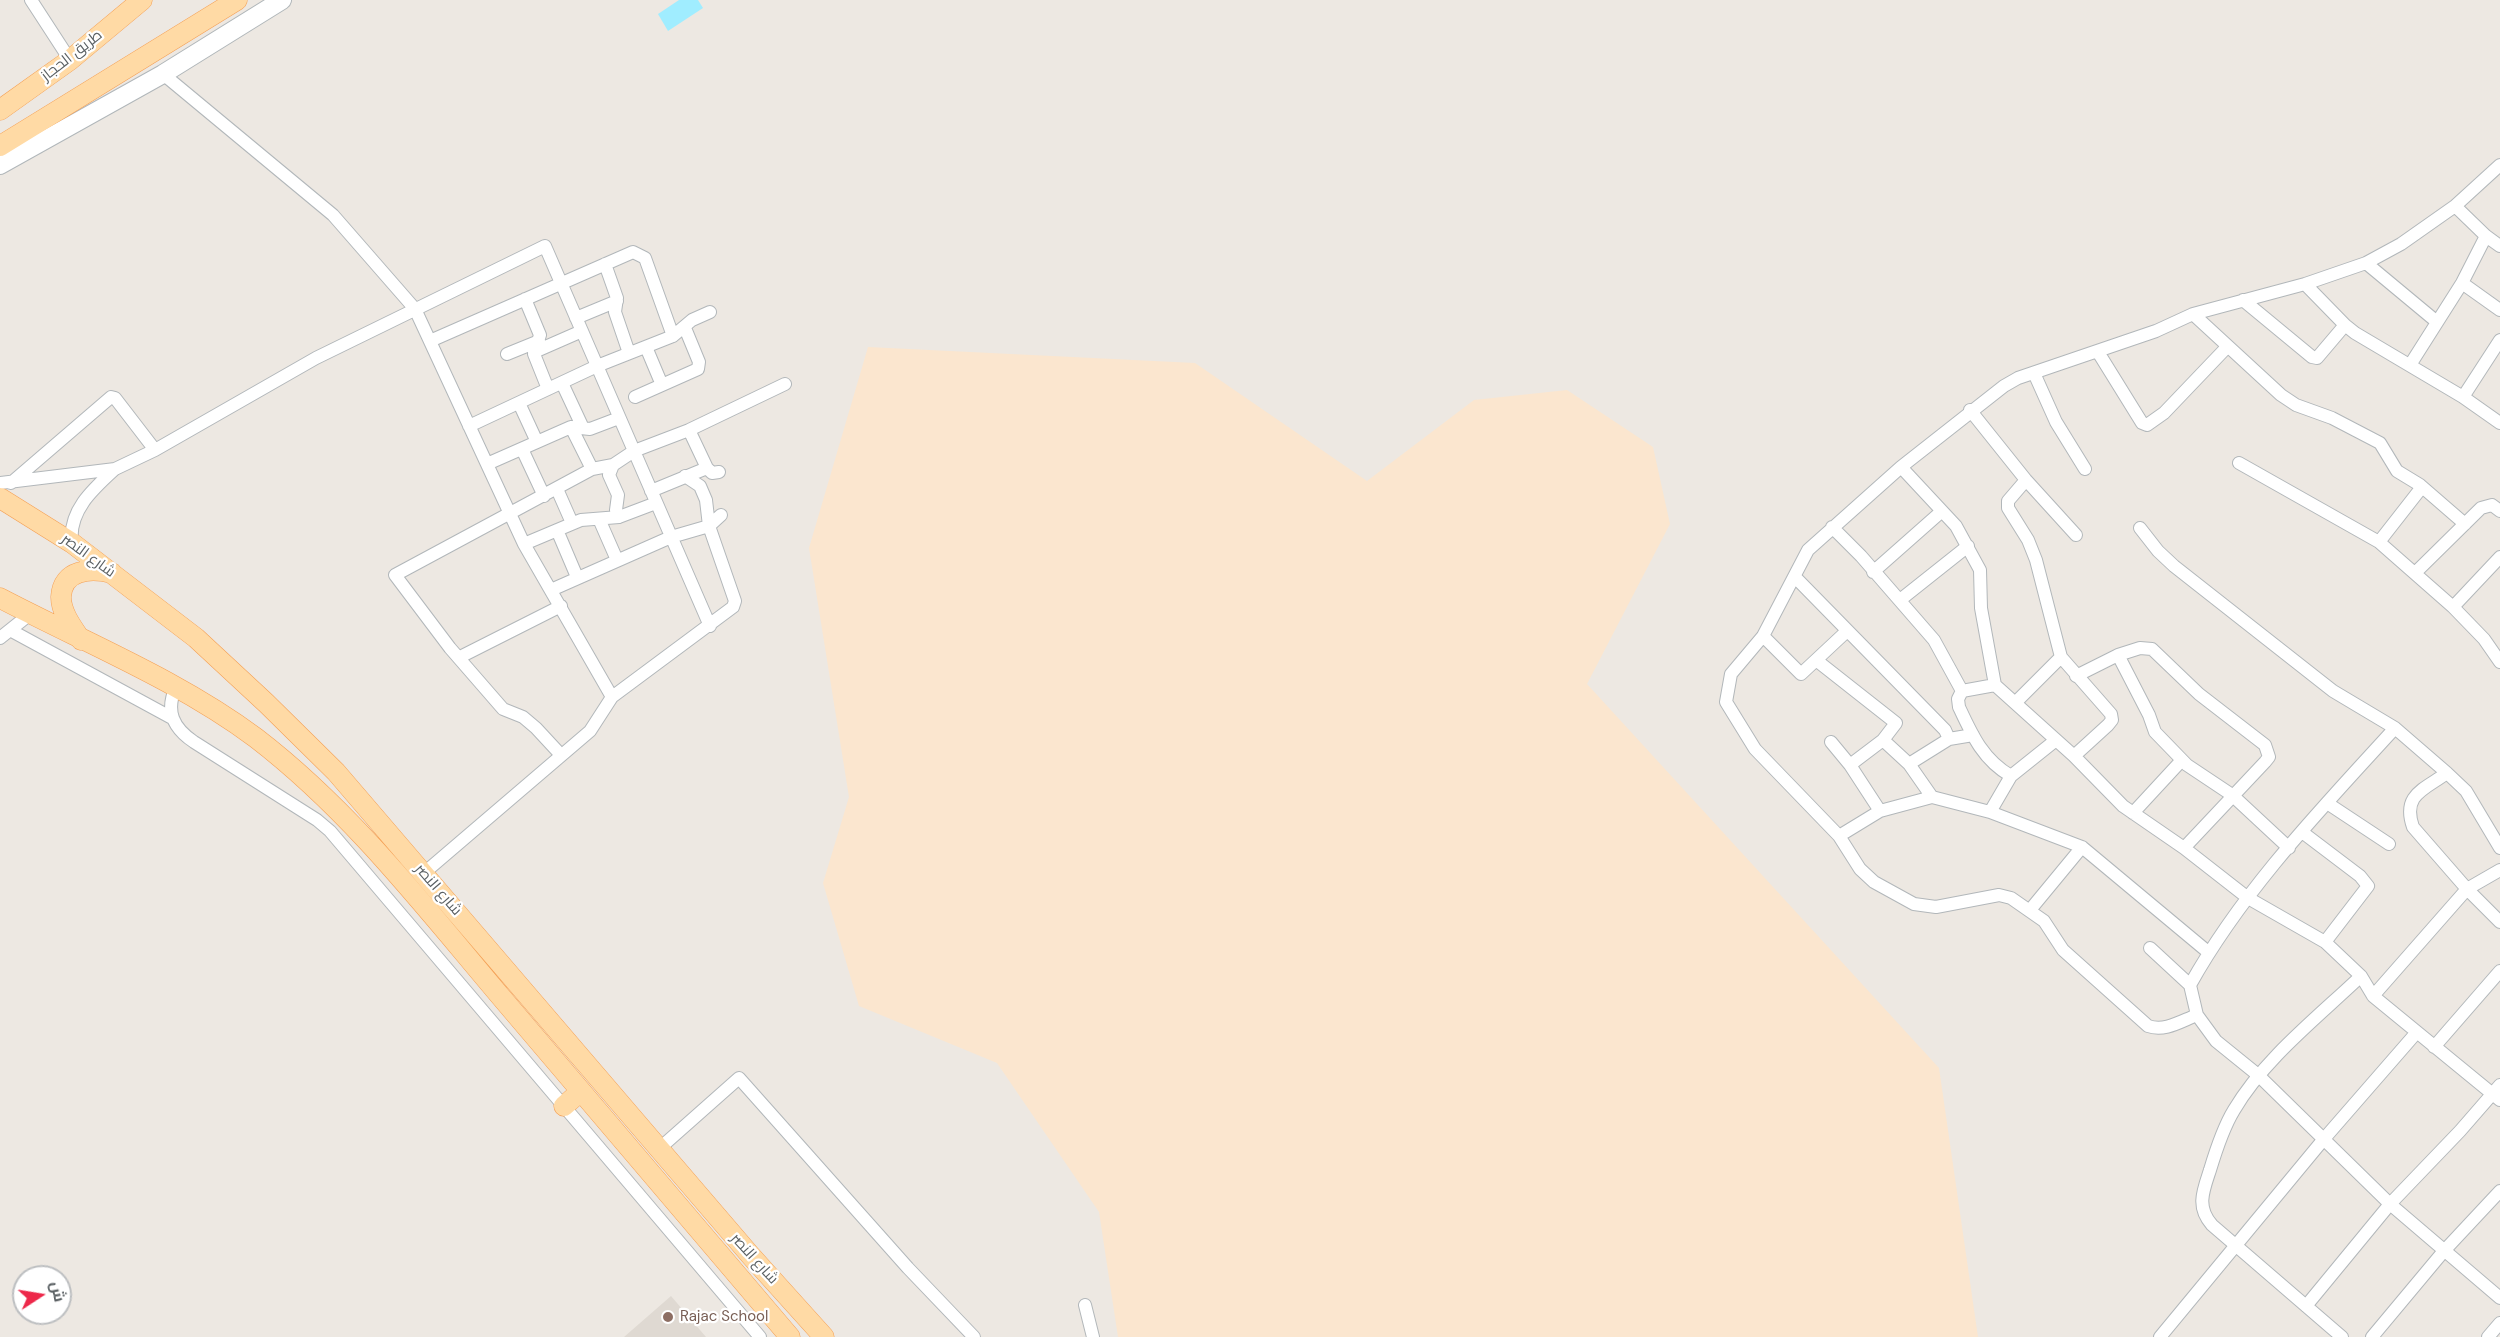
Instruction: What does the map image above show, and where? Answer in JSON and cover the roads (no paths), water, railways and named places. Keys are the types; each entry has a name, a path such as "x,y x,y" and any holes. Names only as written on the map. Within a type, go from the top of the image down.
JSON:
{"main road":[{"name":"طريق الحجاز","path":"0,110 70,60 142,0"},
{"path":"0,146 237,0"},
{"path":"0,165 163,74 282,0"},
{"name":"شارع النصر","path":"4,488 196,638 336,772 751,1256 824,1337"},
{"path":"81,640 63,609 61,597 65,583 71,576 81,571 96,570 112,573"},
{"name":"شارع النصر","path":"0,598 176,687 253,736 295,769 333,805 396,872 790,1337"},
{"path":"564,1106 581,1091"}],"street":[{"path":"31,0 70,60"},
{"path":"163,74 333,215 415,309 524,544 612,697"},
{"path":"2197,1016 2157,1029 2148,1026 2063,950 2044,921 2011,898 1999,895 1936,907 1914,904 1874,882 1860,869 1839,836 1755,749 1726,702 1731,674 1763,636 1808,550 1901,466 1970,410 2018,378 2156,331 2193,314 2305,284 2366,263 2401,244 2455,206 2500,165"},
{"path":"2455,206 2486,236 2500,246"},
{"path":"2410,364 2462,284 2486,236"},
{"path":"4,488 115,469 155,450 306,364 545,246 710,626"},
{"path":"429,341 633,252 645,258 673,336"},
{"path":"2366,263 2437,322"},
{"path":"605,264 617,301 615,312 629,353"},
{"path":"2305,284 2344,325 2463,397 2500,423"},
{"path":"2462,284 2500,310"},
{"path":"525,299 539,330 537,346 548,389"},
{"path":"2243,300 2312,357 2317,358 2344,325"},
{"path":"576,318 617,301"},
{"path":"469,426 597,366 673,336 692,320 710,312"},
{"path":"2193,314 2281,395 2296,405 2332,418 2380,443 2397,471 2422,487 2465,524"},
{"path":"634,397 699,367 685,328"},
{"path":"507,354 582,331"},
{"path":"2463,397 2500,340"},
{"path":"646,346 662,385"},
{"path":"2098,352 2142,423 2147,425 2164,413 2228,346"},
{"path":"2034,373 2056,422 2085,469"},
{"path":"562,382 592,469"},
{"path":"561,755 523,717 503,709 437,631 395,575 592,469 613,465 634,451 689,430 785,384"},
{"path":"4,488 111,397 115,398 155,450"},
{"path":"519,403 537,442"},
{"path":"1970,410 2026,480 2076,535"},
{"path":"487,464 537,442 577,428 590,429 619,418"},
{"path":"524,544 572,523 618,517 685,476 713,470 689,430"},
{"path":"522,449 544,496"},
{"path":"2239,463 2379,542 2416,572 2453,607 2484,639 2500,662"},
{"path":"613,465 609,476 618,495 616,510 618,517"},
{"path":"1901,466 1956,526 1980,570 1981,608 1995,685 2074,756 2123,806 2184,848 2248,898 2325,942 2361,976 2373,996 2434,1047 2498,1093 2390,1204 2306,1306"},
{"path":"72,543 72,521 77,510 99,483 115,469"},
{"path":"424,873 590,731 612,697 731,610 735,601 709,525 706,500 700,486 685,476"},
{"path":"2026,480 2008,501 2008,508 2028,540 2036,560 2061,657 2111,714 2112,720 2074,756"},
{"path":"2379,542 2422,487"},
{"path":"557,489 572,523"},
{"path":"2416,572 2481,508 2492,505 2500,511"},
{"path":"1873,572 1942,511"},
{"path":"551,590 671,537 709,525 721,515"},
{"path":"599,519 617,560"},
{"path":"1832,527 1861,556 1934,640 1962,691"},
{"path":"2140,528 2158,551 2174,566 2324,683 2395,728 2447,773 2466,791 2500,848"},
{"path":"557,530 577,577"},
{"path":"1900,600 1968,546"},
{"path":"2453,607 2500,557"},
{"path":"1795,577 1944,730 1949,739"},
{"path":"460,657 561,606"},
{"path":"30,614 5,634 172,718 184,735 317,820 330,831 760,1337"},
{"path":"1763,636 1801,674 1847,631"},
{"path":"2076,676 2140,648 2152,649 2199,694 2265,745 2269,757 2184,848"},
{"path":"2118,656 2149,715 2151,727 2182,760 2232,795 2289,848"},
{"path":"2015,703 2061,657"},
{"path":"1816,660 1896,723 1883,740 1850,765"},
{"path":"1962,691 1995,685"},
{"path":"172,718 171,697 176,687"},
{"path":"1962,691 1958,699 1959,707 1985,756 1996,767 2011,776"},
{"path":"2190,985 2208,952 2248,898 2326,803 2395,728"},
{"path":"1909,764 1949,739 1973,735"},
{"path":"1883,740 1909,764 1932,797"},
{"path":"1990,812 2011,776 2056,740"},
{"path":"1831,742 1850,765 1880,811"},
{"path":"2133,813 2182,760"},
{"path":"2447,773 2416,795 2410,803 2409,814 2413,827 2467,889 2500,922"},
{"path":"1839,836 1880,811 1932,797 1990,812 2082,847 2208,952"},
{"path":"2326,803 2389,844"},
{"path":"2302,832 2360,876 2368,886 2325,942"},
{"path":"2030,910 2082,847"},
{"path":"2373,996 2467,889 2500,870"},
{"path":"2150,948 2190,985 2197,1016 2216,1041 2258,1075 2323,1140 2443,1252 2500,1298"},
{"path":"2434,1047 2500,971"},
{"path":"2342,1337 2205,1218 2201,1198 2217,1147 2234,1111 2258,1075 2361,976"},
{"path":"2160,1337 2323,1140 2417,1032"},
{"path":"660,1148 739,1078 908,1268 974,1337"},
{"path":"2372,1337 2443,1252 2500,1191"},
{"path":"1085,1305 1093,1337"},
{"path":"2488,1337 2500,1323"}],"water":[{"path":"679,0 698,0 703,8 668,31 658,14"}],"place":[{"name":"Rajac School","path":"668,1317"}]}
